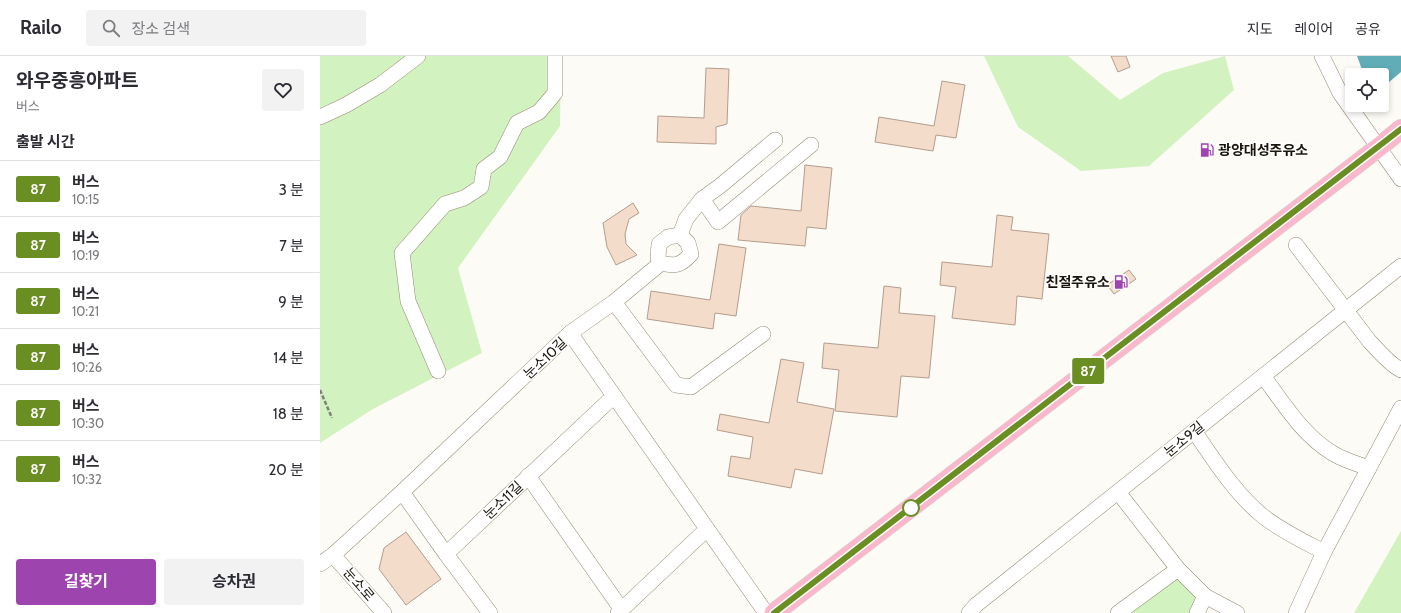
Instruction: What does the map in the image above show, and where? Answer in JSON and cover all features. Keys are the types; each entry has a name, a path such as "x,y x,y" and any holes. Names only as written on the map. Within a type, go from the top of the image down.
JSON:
{"main road":[{"path":"774,613 1379,147 1401,128"}],"street":[{"path":"320,117 346,105 380,86 418,56"},
{"path":"438,371 408,301 402,253 445,204 464,198 481,187 484,169 500,157 517,124 539,112 555,92 555,56"},
{"path":"1322,56 1340,93 1401,179"},
{"path":"680,235 686,219 702,199 720,186 775,140"},
{"path":"702,199 718,222 811,145"},
{"path":"680,235 688,243 691,254 683,263 672,266 661,263 658,258 659,244 668,237 680,235"},
{"path":"1296,245 1375,347 1396,368 1401,370"},
{"path":"570,333 614,302 661,263"},
{"name":"눈소9길","path":"969,613 982,600 1401,266"},
{"path":"614,302 676,385 691,387 763,334"},
{"name":"눈소10길","path":"320,564 333,555 402,492 570,333 766,613"},
{"path":"1263,376 1304,430 1319,444 1336,455 1369,468"},
{"name":"눈소11길","path":"446,554 614,396"},
{"path":"1296,613 1324,552 1401,408"},
{"path":"1194,432 1241,496 1263,516 1286,532 1324,552"},
{"path":"528,476 620,611 707,529"},
{"path":"402,492 490,613"},
{"path":"1118,492 1178,568 1205,596 1237,613"},
{"name":"눈소로","path":"333,555 384,613"},
{"path":"1118,613 1178,568"},
{"path":"1197,613 1205,596"}],"path":[{"path":"320,390 332,418"}],"green space":[{"path":"320,56 561,56 560,126 458,268 482,353 373,409 320,443"},
{"path":"984,56 1068,56 1120,100 1163,73 1225,56 1234,90 1149,166 1081,171 1018,127"},
{"path":"1401,531 1401,613 1354,613"},
{"path":"1178,569 1205,596 1197,613 1118,613"}],"water":[{"path":"1357,56 1401,56 1401,72 1389,82 1389,68 1361,68"}],"building":[{"path":"1111,56 1126,56 1130,67 1118,72"},
{"path":"706,68 729,69 727,124 716,127 716,144 657,142 658,116 704,118"},
{"path":"942,81 965,85 956,138 936,135 933,151 875,142 879,117 934,126"},
{"path":"805,165 832,168 826,229 807,227 805,246 738,240 741,215 751,206 801,211"},
{"path":"633,203 639,213 629,219 625,234 626,244 637,255 616,265 607,247 603,223"},
{"path":"997,215 1013,217 1011,230 1049,234 1042,299 1017,296 1015,325 952,318 956,287 940,285 942,262 992,267"},
{"path":"719,244 746,248 736,316 715,313 713,329 647,319 651,291 710,300"},
{"name":"친절주유소","path":"1129,270 1136,279 1114,294 1107,285"},
{"path":"884,286 901,288 899,313 935,316 929,378 901,376 897,417 835,411 839,370 822,368 824,343 878,348"},
{"path":"781,359 804,363 797,402 834,409 822,474 795,469 791,488 728,476 731,456 750,459 753,437 717,430 720,414 769,423"},
{"path":"406,532 441,579 406,605 379,569 384,548"}],"bus line":[{"name":"87","path":"774,613 1401,129"}],"place":[{"name":"광양대성주유소","path":"1207,150"},
{"name":"친절주유소","path":"1121,282"}]}
